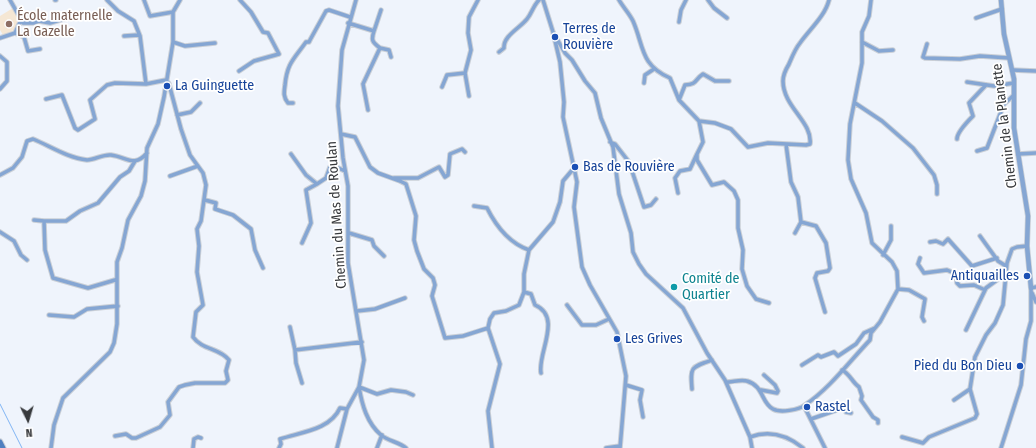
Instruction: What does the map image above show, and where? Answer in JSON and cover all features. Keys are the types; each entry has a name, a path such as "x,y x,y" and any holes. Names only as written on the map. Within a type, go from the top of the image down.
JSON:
{"main road":[{"path":"0,442 3,448"}],"street":[{"path":"10,0 21,20 25,23 39,21 50,22 80,14"},
{"path":"107,0 118,11 134,20 139,35 146,84"},
{"path":"144,0 150,16 174,12"},
{"path":"51,448 54,425 63,398 86,377 113,347 116,334 118,306 115,280 116,262 122,248 128,220 141,196 145,181 147,153 150,140 158,124 173,42 174,12 180,0"},
{"path":"239,71 254,61 279,54 268,33 263,32 251,12 240,0"},
{"name":"Chemin du Mas de Roulan","path":"338,446 347,409 359,387 364,360 348,262 348,186 338,106 340,70 348,23 356,0"},
{"path":"469,96 465,73 471,50 468,33 469,17 478,0"},
{"path":"499,52 504,48 506,39 527,20 534,5 540,0"},
{"path":"543,0 560,62 564,102 564,123 577,182 574,207 582,268 617,332 626,376 620,447 606,448"},
{"path":"619,0 632,20 643,52 656,72 670,78 679,100 699,121 703,142 690,168 680,171 675,178 678,193"},
{"path":"679,22 681,10 686,0"},
{"path":"708,0 714,8 726,18"},
{"path":"699,121 715,123 731,129 748,147 768,143 810,144 811,137 808,129 791,105 784,89 783,80 799,44 816,22 829,0"},
{"path":"760,390 766,402 773,409 783,411 804,406 832,382 870,340 871,333 898,289 897,271 892,262 872,243 866,213 849,172 848,150 850,124 862,63 862,32 869,16 871,0"},
{"name":"Chemin de la Planette","path":"1001,0 1014,82 1014,128 1028,216 1027,246 1029,273 1033,289"},
{"path":"976,18 1002,9"},
{"path":"294,103 288,103 284,95 286,70 292,60 306,42 310,40 326,11 329,10 350,17"},
{"path":"382,10 372,39 373,43 380,48 389,50 391,58"},
{"path":"0,38 15,32 21,20"},
{"path":"348,23 374,31"},
{"path":"15,32 24,37 28,51 40,49"},
{"path":"553,32 565,53 572,60 585,82 595,93 601,118 610,142 619,194 632,233 633,252 646,274 683,308 726,382 750,437 752,448"},
{"path":"124,36 139,35"},
{"path":"173,42 185,46 215,43"},
{"path":"862,42 879,51 894,50"},
{"path":"927,44 923,52 923,57 925,58 960,59 980,56 1009,58"},
{"path":"368,110 363,84 380,48"},
{"path":"0,56 6,62 7,81 0,89"},
{"path":"644,82 645,75 654,68"},
{"path":"1012,70 1036,72"},
{"path":"442,87 447,75 465,73"},
{"path":"679,100 685,85 697,82 702,74 715,81 729,81"},
{"path":"46,99 62,95 75,128 78,130 95,119 90,100 108,86 114,83 146,84 166,80"},
{"path":"115,436 126,434 132,438 136,438 160,427 170,415 168,402 179,387 195,383 225,383 228,380 226,371 230,363 226,356 200,344 193,337 196,312 203,304 198,272 199,246 197,229 201,221 205,200 205,179 190,155 169,84 166,80"},
{"path":"967,82 994,86 1014,82"},
{"path":"956,139 957,135 973,116 969,103 986,85"},
{"path":"977,151 987,148 1002,108 1014,95"},
{"path":"177,115 191,112 200,103"},
{"path":"854,103 882,121 913,148 934,175 937,185 937,194"},
{"path":"341,134 355,137 370,167 378,173 406,184 415,210 416,220 414,240 424,269 433,278 435,292 432,296 445,338 463,336 488,328"},
{"path":"0,175 13,168 22,157 27,141 33,139 46,147 86,160 111,155 134,161 142,159 147,153"},
{"path":"610,142 615,144 629,162 644,206 651,205 656,199"},
{"path":"786,144 790,182 798,198 801,222 795,233"},
{"path":"392,178 418,178 439,167 446,176 448,174 450,154 462,149 465,152"},
{"path":"1018,154 1036,152"},
{"path":"291,154 310,180 317,184"},
{"path":"697,154 697,160 712,185 724,182 734,191 738,200 738,228 743,250 742,269 747,286 756,299 769,303"},
{"path":"34,220 66,221 80,211 98,203 120,177 129,171 134,161"},
{"path":"170,176 198,166"},
{"path":"302,243 311,223 306,190 326,178 330,167 334,166 345,170"},
{"path":"492,448 488,411 500,364 488,328 492,315 519,305 524,292 524,274 529,250 553,222 560,202 563,181 574,168"},
{"path":"205,200 216,203 216,209 233,215 251,229 255,250 263,268"},
{"path":"474,206 487,208 493,219 510,240 518,246 529,250"},
{"path":"44,221 45,250 53,278 88,288 115,280"},
{"path":"801,222 816,226 826,243 830,268 828,271 817,273 815,278 825,312"},
{"path":"883,255 891,240 891,226"},
{"path":"0,232 14,241 20,255 27,260"},
{"path":"349,233 372,240 374,246 384,256"},
{"path":"980,236 1006,267"},
{"path":"930,242 936,241 943,244 948,239 972,266 997,258"},
{"path":"902,437 923,442 929,437 975,418 977,414 970,389 976,353 995,323 1003,305 1006,267 1012,249 1017,246 1027,246"},
{"path":"920,258 918,264 924,273 947,270 956,274 957,283 960,286 974,285 985,290"},
{"path":"966,330 985,290 1006,267"},
{"path":"898,289 909,290 925,299 922,317 924,321"},
{"path":"1033,289 1036,302"},
{"path":"1001,448 1021,385 1026,339 1031,321 1033,289"},
{"path":"524,292 531,294 536,305 541,307 548,320 548,339 540,360 541,373"},
{"path":"357,311 375,309 404,298"},
{"path":"566,305 582,326 596,324 609,319"},
{"path":"50,315 74,317 87,309 118,306"},
{"path":"290,327 296,363 302,383"},
{"path":"802,365 818,355 821,357 834,352 838,356 856,344 864,333 876,327"},
{"path":"295,350 362,342"},
{"path":"692,389 692,369 694,366 712,360"},
{"path":"842,370 848,373 854,384 859,387 862,396 861,400 873,417 878,420 878,423"},
{"path":"726,382 748,381 760,390 773,394 778,391 775,385 764,374"},
{"path":"626,385 642,390 640,400 643,417"},
{"path":"359,387 377,394 391,390 406,392 413,395"},
{"path":"359,387 364,412 382,435 406,448"},
{"path":"954,400 970,389"},
{"path":"804,406 824,448"},
{"path":"279,448 281,444 280,439 318,427 332,420 340,408 347,409"},
{"path":"811,419 843,408 846,412 851,413"},
{"path":"750,437 760,433 776,433 803,448"},
{"path":"377,448 382,435"},
{"path":"193,448 194,439 198,437 201,438"},
{"path":"332,448 338,446"}],"shaded area":[{"name":"École maternelle La Gazelle","path":"13,8 19,21 17,27 9,34 3,35 0,30 0,16"}],"waterway":[{"path":"0,404 22,448"}],"place":[{"name":"École maternelle La Gazelle","path":"9,24"},
{"name":"Terres de Rouvière","path":"555,37"},
{"name":"La Guinguette","path":"167,86"},
{"name":"Bas de Rouvière","path":"575,167"},
{"name":"Antiquailles","path":"1027,276"},
{"name":"Comité de Quartier","path":"674,287"},
{"name":"Les Grives","path":"617,339"},
{"name":"Pied du Bon Dieu","path":"1020,366"},
{"name":"Rastel","path":"807,407"}]}
